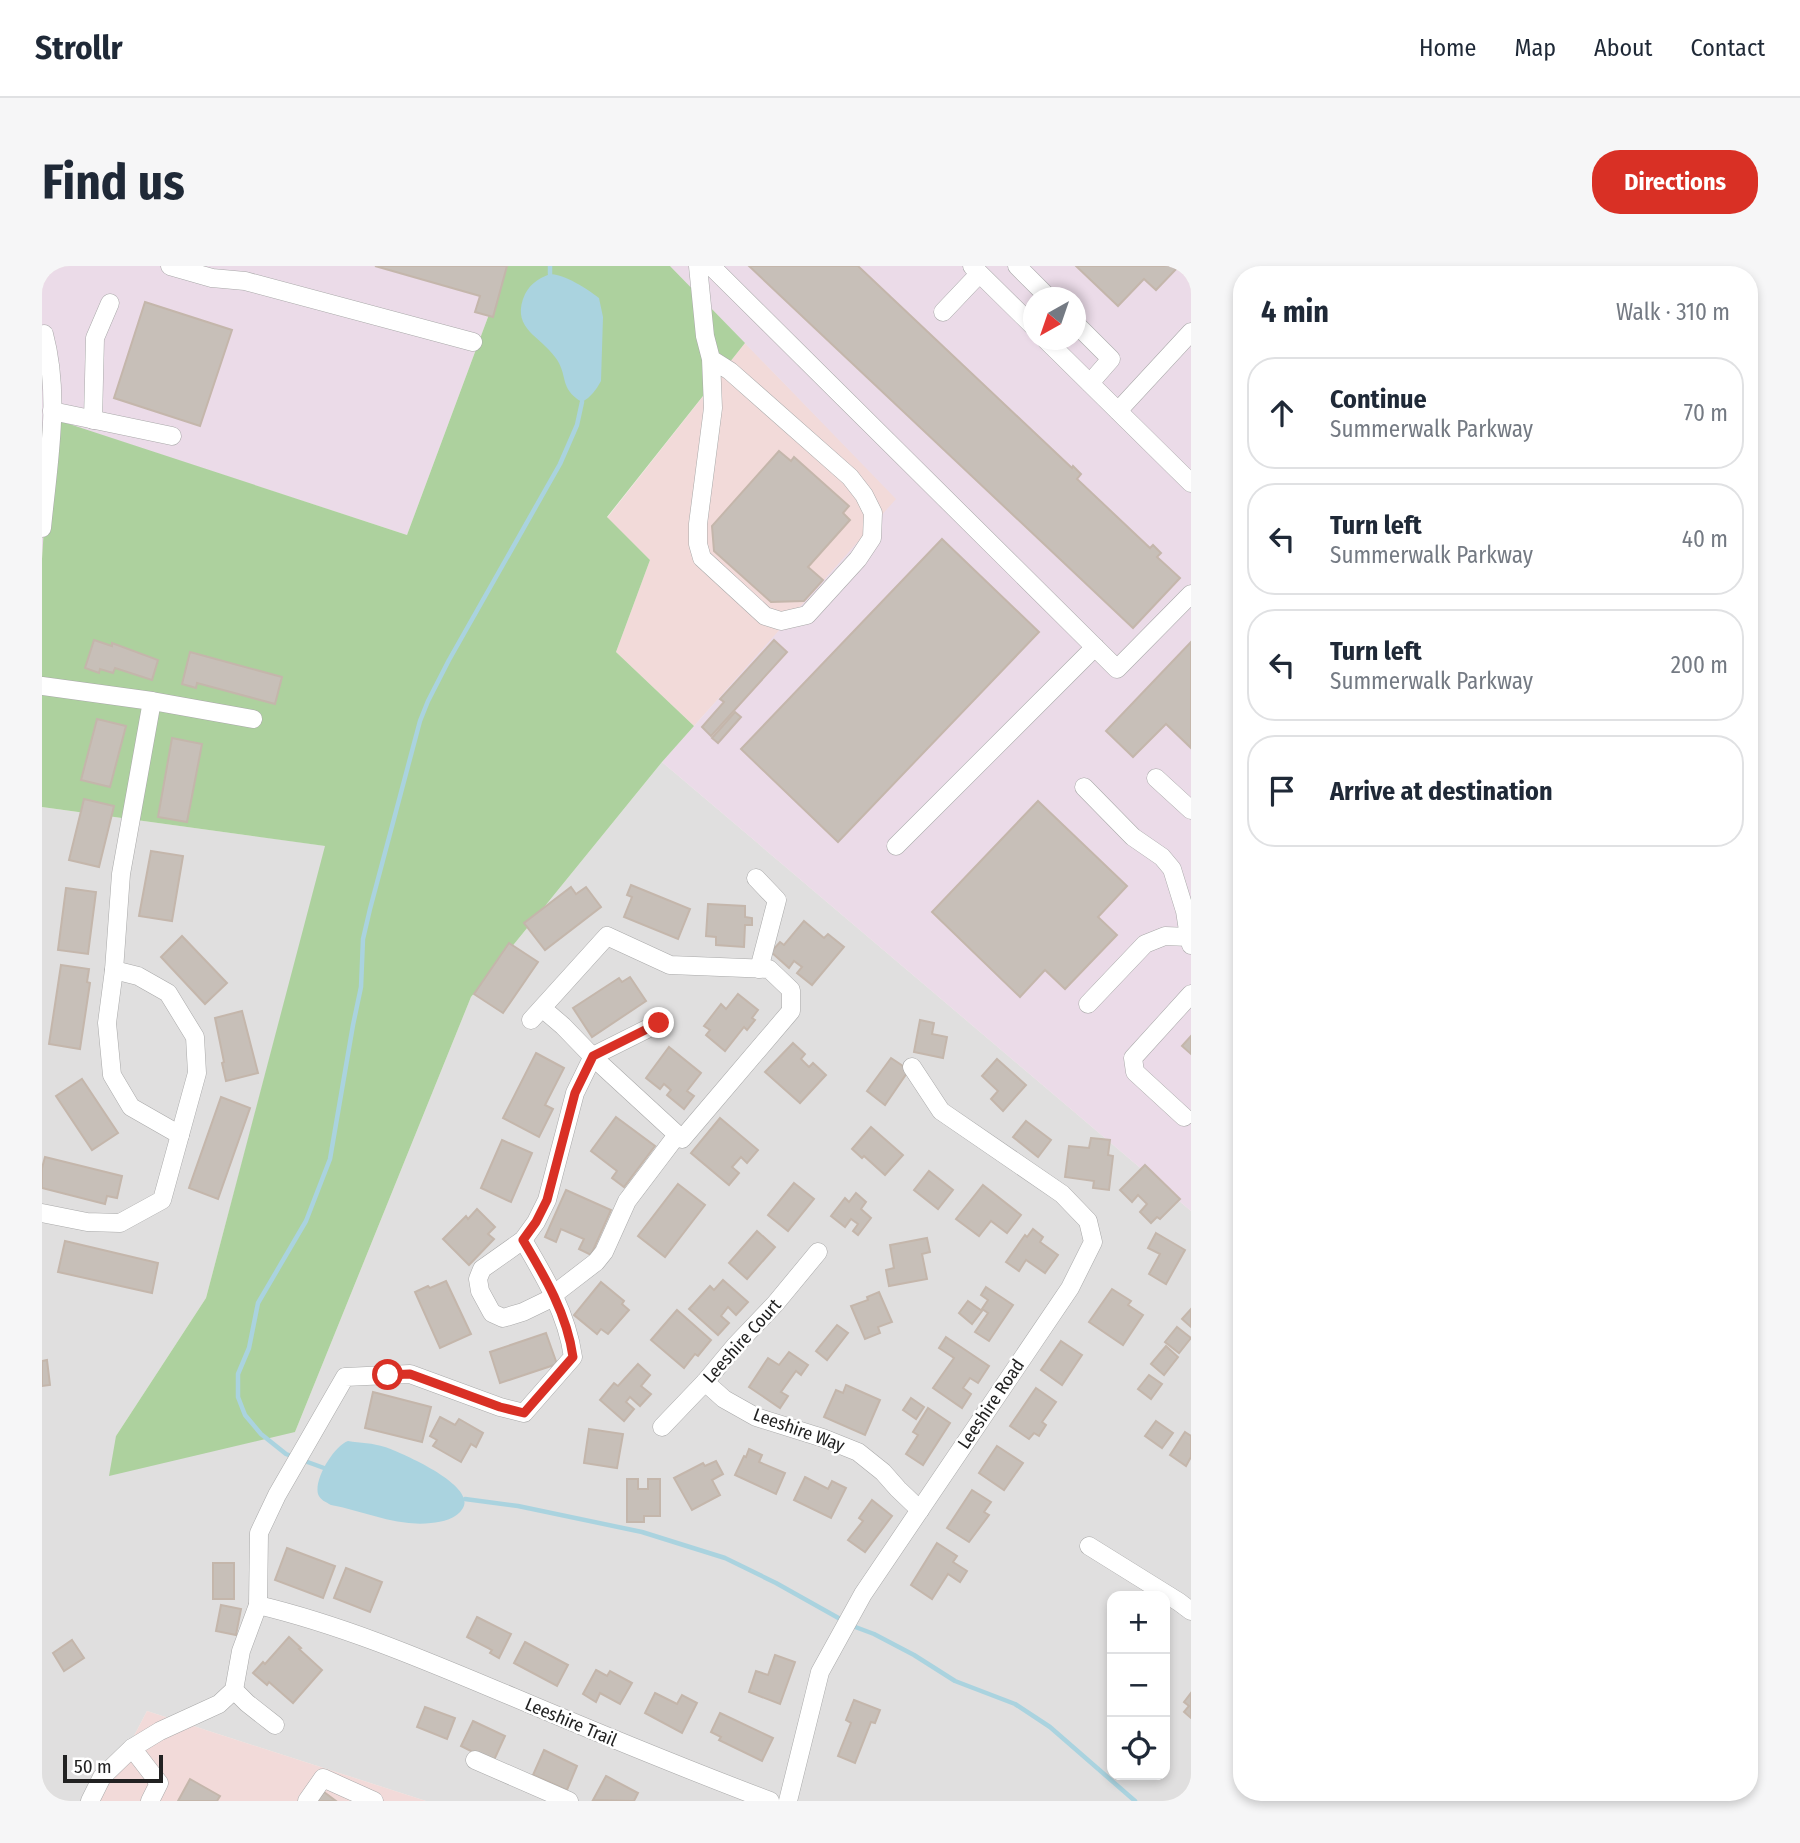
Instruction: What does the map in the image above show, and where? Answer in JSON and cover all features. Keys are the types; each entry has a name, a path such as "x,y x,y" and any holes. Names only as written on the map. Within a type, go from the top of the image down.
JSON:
{"street":[{"path":"170,266 212,278 245,281 473,342"},
{"path":"698,266 705,336 711,359 713,408 698,544 702,558 765,616 781,621 807,615 858,559 872,538 873,513 864,495 850,477 730,371 711,359"},
{"path":"711,266 1117,668 1191,594"},
{"path":"1017,266 1038,287"},
{"path":"943,312 976,270 1023,316"},
{"path":"93,420 95,338 110,303"},
{"path":"1118,411 1191,332"},
{"path":"42,528 54,396 44,334"},
{"path":"1086,334 1111,359 1090,383"},
{"path":"1056,350 1191,483"},
{"path":"52,411 172,436"},
{"path":"896,846 1096,647"},
{"path":"42,686 152,701 253,719"},
{"path":"152,701 121,874 107,1023 112,1075 131,1107 180,1135"},
{"path":"1156,778 1191,810"},
{"path":"1084,787 1133,837 1162,857 1172,869 1185,911 1190,939 1165,936 1144,944 1088,1004"},
{"path":"756,878 777,900 759,969"},
{"path":"659,1023 593,1056 575,1093 547,1200 536,1222 523,1240 482,1269 478,1279 480,1291 492,1313 503,1318 523,1312 553,1296 596,1262 604,1252 627,1201 791,1011 791,990 769,969 670,965 607,936 537,1014 563,1026 593,1056 680,1137"},
{"path":"42,1213 87,1222 120,1223 162,1200 197,1073 195,1037 167,993 138,976 114,970"},
{"path":"1184,1117 1135,1072 1133,1058 1191,993"},
{"name":"Leeshire Road","path":"788,1801 820,1672 863,1594 1070,1288 1093,1242 1088,1221 1062,1194 941,1111 912,1067"},
{"path":"90,1801 102,1777 132,1748 160,1731 219,1704 234,1690 241,1651 258,1605 259,1533 277,1495 345,1377 410,1374 524,1413 573,1357 564,1315 523,1240"},
{"name":"Leeshire Court","path":"662,1427 775,1304 818,1252"},
{"name":"Leeshire Way","path":"705,1382 724,1399 756,1417 823,1437 858,1452 883,1472 920,1510"},
{"path":"1089,1546 1191,1611"},
{"name":"Leeshire Trail","path":"258,1605 282,1610 415,1656 665,1761 769,1801"},
{"path":"234,1690 275,1725"},
{"path":"132,1748 159,1783 149,1801"},
{"path":"475,1760 569,1801"},
{"path":"307,1801 323,1778 345,1795 373,1801"}],"shaded area":[{"path":"42,266 507,266 407,535 52,419 42,559"},
{"path":"670,266 1191,266 1191,1211 662,762 896,499"},
{"path":"745,343 897,499 694,726 616,652 650,560 607,518"},
{"path":"662,762 1191,1211 1191,1801 426,1801 147,1711 100,1801 42,1801 42,807 326,846 206,1298 116,1436 295,1432 471,997"},
{"path":"147,1711 426,1801 100,1801"}],"green space":[{"path":"507,266 670,266 745,343 607,517 650,560 616,652 694,726 471,997 295,1432 109,1476 116,1436 206,1298 325,846 42,807 42,559 51,418 407,535"}],"water":[{"path":"550,274 569,279 599,298 603,317 601,381 593,393 582,402 570,392 555,357 530,331 522,318 523,299 530,286"},
{"path":"348,1441 385,1447 435,1471 459,1490 464,1499 463,1508 449,1519 418,1524 381,1518 325,1502 318,1494 322,1472 331,1456"}],"building":[{"path":"375,266 507,266 493,317 475,312 480,296"},
{"path":"749,266 858,266 1072,468 1073,466 1081,474 1077,479 1150,548 1153,545 1161,553 1157,557 1180,578 1133,628"},
{"path":"1076,266 1179,266 1156,290 1144,279 1118,306"},
{"path":"145,302 232,330 200,426 114,398"},
{"path":"779,451 791,461 794,457 849,506 843,513 850,520 808,567 823,580 804,601 771,602 714,551 712,526"},
{"path":"942,539 1039,632 838,842 741,749"},
{"path":"94,640 112,646 112,643 158,660 152,680 115,668 113,673 100,669 99,673 85,668"},
{"path":"774,640 787,652 711,736 702,727 724,702 720,699"},
{"path":"1191,642 1191,748 1166,724 1133,757 1106,731"},
{"path":"190,652 282,677 275,704 197,683 196,688 182,684"},
{"path":"735,712 741,717 718,743 712,738"},
{"path":"97,719 126,726 110,787 81,780"},
{"path":"172,738 202,744 187,822 158,817"},
{"path":"84,799 114,806 99,867 69,860"},
{"path":"1038,801 1127,886 1098,917 1117,935 1065,989 1045,970 1020,997 932,912"},
{"path":"151,851 183,856 172,921 139,916"},
{"path":"631,885 690,909 678,939 624,917 632,897 627,895"},
{"path":"571,887 576,894 586,887 601,907 545,950 524,923"},
{"path":"66,888 96,892 88,954 58,950"},
{"path":"708,904 745,906 745,917 752,918 752,925 745,925 744,947 716,945 716,937 706,936"},
{"path":"804,921 824,938 828,934 844,947 812,985 797,973 802,967 794,961 789,968 771,952 780,942 784,945"},
{"path":"182,936 227,983 205,1004 161,957"},
{"path":"509,943 538,962 503,1013 474,994"},
{"path":"61,965 89,969 87,982 90,983 80,1049 49,1044"},
{"path":"630,977 646,1001 592,1037 573,1008 619,978 622,982"},
{"path":"738,994 758,1010 752,1018 755,1020 747,1030 744,1027 725,1051 706,1035 710,1030 704,1026 721,1004 726,1009"},
{"path":"242,1011 258,1073 226,1081 215,1018"},
{"path":"920,1020 934,1023 932,1034 947,1037 943,1058 914,1052"},
{"path":"1191,1036 1191,1054 1182,1046"},
{"path":"793,1043 805,1054 801,1059 809,1067 813,1063 826,1075 800,1103 765,1072"},
{"path":"669,1047 701,1073 687,1091 694,1096 684,1109 667,1095 671,1090 664,1084 660,1089 646,1078"},
{"path":"536,1053 564,1068 545,1105 553,1109 539,1137 503,1118"},
{"path":"891,1058 909,1070 885,1105 867,1091"},
{"path":"997,1059 1026,1085 1003,1111 991,1099 998,1091 982,1076"},
{"path":"82,1079 118,1133 92,1150 56,1096"},
{"path":"221,1097 250,1108 218,1199 189,1188"},
{"path":"616,1117 655,1146 624,1187 612,1178 617,1171 591,1151"},
{"path":"720,1118 758,1150 747,1163 741,1157 732,1167 739,1173 729,1185 691,1153"},
{"path":"1026,1121 1051,1140 1038,1157 1013,1137"},
{"path":"871,1127 903,1155 885,1175 852,1149"},
{"path":"1091,1138 1110,1140 1108,1155 1113,1156 1109,1190 1093,1188 1094,1181 1065,1177 1069,1146 1089,1148"},
{"path":"502,1140 532,1153 511,1202 481,1188"},
{"path":"45,1157 122,1176 117,1198 107,1196 105,1204 42,1188"},
{"path":"1145,1165 1180,1199 1160,1219 1157,1217 1151,1223 1140,1212 1147,1204 1138,1195 1132,1202 1120,1190"},
{"path":"929,1171 953,1190 938,1209 914,1190"},
{"path":"794,1183 814,1199 788,1231 768,1215"},
{"path":"678,1184 705,1205 665,1257 638,1236"},
{"path":"983,1185 1021,1215 1007,1233 991,1221 979,1236 956,1219"},
{"path":"566,1190 611,1210 591,1255 579,1249 584,1239 561,1229 556,1242 545,1237"},
{"path":"856,1193 866,1202 861,1209 871,1218 858,1235 853,1231 858,1224 851,1219 845,1227 831,1216 845,1198 849,1202"},
{"path":"477,1209 495,1227 488,1234 494,1239 469,1265 443,1239"},
{"path":"1033,1229 1043,1237 1040,1242 1058,1255 1045,1273 1026,1260 1019,1271 1006,1262 1025,1235 1027,1237"},
{"path":"757,1231 775,1247 747,1279 729,1263"},
{"path":"1156,1233 1185,1250 1166,1284 1149,1274 1160,1254 1148,1248"},
{"path":"927,1238 930,1252 922,1254 927,1279 889,1286 886,1270 894,1268 890,1245"},
{"path":"65,1241 158,1263 152,1293 58,1272"},
{"path":"723,1280 748,1302 736,1315 728,1307 721,1316 729,1323 718,1335 689,1309 710,1286 714,1290"},
{"path":"446,1281 471,1334 440,1348 415,1292"},
{"path":"601,1282 624,1301 622,1304 629,1310 608,1334 601,1329 597,1334 574,1315"},
{"path":"986,1287 1013,1305 989,1341 975,1332 988,1313 982,1309 988,1300 981,1295"},
{"path":"1112,1289 1131,1301 1128,1305 1143,1315 1123,1345 1089,1322"},
{"path":"879,1292 892,1322 878,1327 880,1333 865,1339 851,1306 868,1300 867,1297"},
{"path":"968,1301 982,1311 972,1324 959,1313"},
{"path":"1191,1309 1191,1327 1182,1319"},
{"path":"677,1310 711,1340 684,1368 651,1340"},
{"path":"837,1325 848,1333 827,1360 816,1351"},
{"path":"1177,1327 1191,1338 1179,1353 1165,1342"},
{"path":"546,1333 557,1364 500,1383 490,1352"},
{"path":"946,1337 989,1366 978,1383 970,1378 963,1388 971,1394 962,1408 933,1388 954,1358 939,1348"},
{"path":"1061,1341 1082,1355 1062,1385 1041,1370"},
{"path":"1166,1346 1178,1357 1164,1375 1151,1364"},
{"path":"789,1352 808,1365 801,1375 796,1371 781,1392 788,1396 780,1408 749,1387 768,1358 779,1365"},
{"path":"47,1360 50,1385 42,1386 42,1361"},
{"path":"638,1364 650,1375 641,1386 651,1394 640,1406 630,1397 626,1402 634,1409 624,1421 600,1400 614,1383 618,1386"},
{"path":"1149,1375 1162,1384 1151,1399 1138,1389"},
{"path":"846,1385 880,1400 865,1435 824,1417 836,1390 843,1393"},
{"path":"1036,1388 1056,1402 1042,1422 1046,1425 1039,1436 1034,1433 1029,1439 1010,1426"},
{"path":"373,1392 431,1407 422,1442 365,1428"},
{"path":"911,1398 924,1407 916,1419 903,1410"},
{"path":"928,1408 950,1423 923,1465 906,1454 918,1435 913,1432"},
{"path":"440,1417 455,1425 459,1419 483,1433 476,1447 471,1444 461,1462 433,1446 437,1440 430,1436"},
{"path":"1156,1421 1173,1433 1162,1448 1145,1436"},
{"path":"589,1429 623,1434 617,1468 584,1463"},
{"path":"1185,1432 1191,1436 1191,1457 1186,1466 1170,1455"},
{"path":"997,1446 1023,1463 1004,1490 979,1473"},
{"path":"749,1449 762,1455 759,1462 785,1473 776,1494 735,1475"},
{"path":"716,1461 723,1474 712,1480 720,1495 692,1510 674,1478 703,1463 705,1466"},
{"path":"805,1477 828,1489 832,1481 846,1488 831,1518 794,1500"},
{"path":"627,1479 638,1479 638,1489 648,1489 648,1479 660,1479 660,1516 644,1516 644,1522 627,1522"},
{"path":"972,1490 991,1502 984,1512 989,1515 969,1542 947,1528"},
{"path":"872,1500 892,1516 865,1552 848,1540 863,1521 859,1518"},
{"path":"937,1543 957,1556 953,1562 967,1571 960,1582 948,1574 932,1599 911,1585"},
{"path":"287,1548 335,1566 323,1598 275,1580"},
{"path":"213,1563 234,1563 234,1599 213,1599"},
{"path":"346,1568 382,1582 370,1612 334,1598"},
{"path":"221,1605 241,1609 236,1635 216,1631"},
{"path":"477,1617 511,1634 499,1658 490,1653 492,1650 467,1637"},
{"path":"289,1637 322,1670 293,1703 269,1682 267,1685 253,1673 263,1662 265,1664"},
{"path":"72,1640 84,1658 64,1671 53,1653"},
{"path":"525,1642 568,1665 557,1686 514,1663"},
{"path":"775,1655 795,1662 780,1704 749,1692 756,1671 768,1675"},
{"path":"596,1670 607,1676 610,1671 632,1683 620,1704 600,1693 596,1702 583,1694"},
{"path":"655,1693 677,1704 682,1695 697,1703 682,1733 645,1713"},
{"path":"1191,1693 1191,1718 1184,1712 1189,1706 1184,1702"},
{"path":"854,1700 880,1710 875,1723 871,1722 855,1763 838,1756 851,1723 846,1720"},
{"path":"425,1707 455,1718 447,1739 417,1727"},
{"path":"720,1713 773,1738 762,1761 719,1740 721,1737 711,1732"},
{"path":"473,1721 505,1736 494,1760 471,1755 473,1752 461,1746"},
{"path":"544,1750 577,1766 567,1790 533,1775"},
{"path":"606,1776 638,1793 634,1801 593,1800"},
{"path":"190,1779 220,1796 217,1801 178,1801"},
{"path":"324,1792 336,1801 317,1801"}],"waterway":[{"path":"550,266 550,274"},
{"path":"294,1457 286,1454 261,1434 245,1415 238,1397 238,1374 249,1348 258,1303 306,1221 330,1159 361,987 363,939 420,721 449,660 560,464 577,425 582,402"},
{"path":"302,1460 324,1468"},
{"path":"465,1499 518,1506 642,1532 725,1558 842,1620"},
{"path":"850,1625 914,1655 955,1681 1015,1704 1050,1727 1135,1801"}],"route":[{"path":"388,1375 410,1374 524,1413 573,1357 564,1315 523,1240 547,1200 575,1093 593,1056 659,1023"}]}
